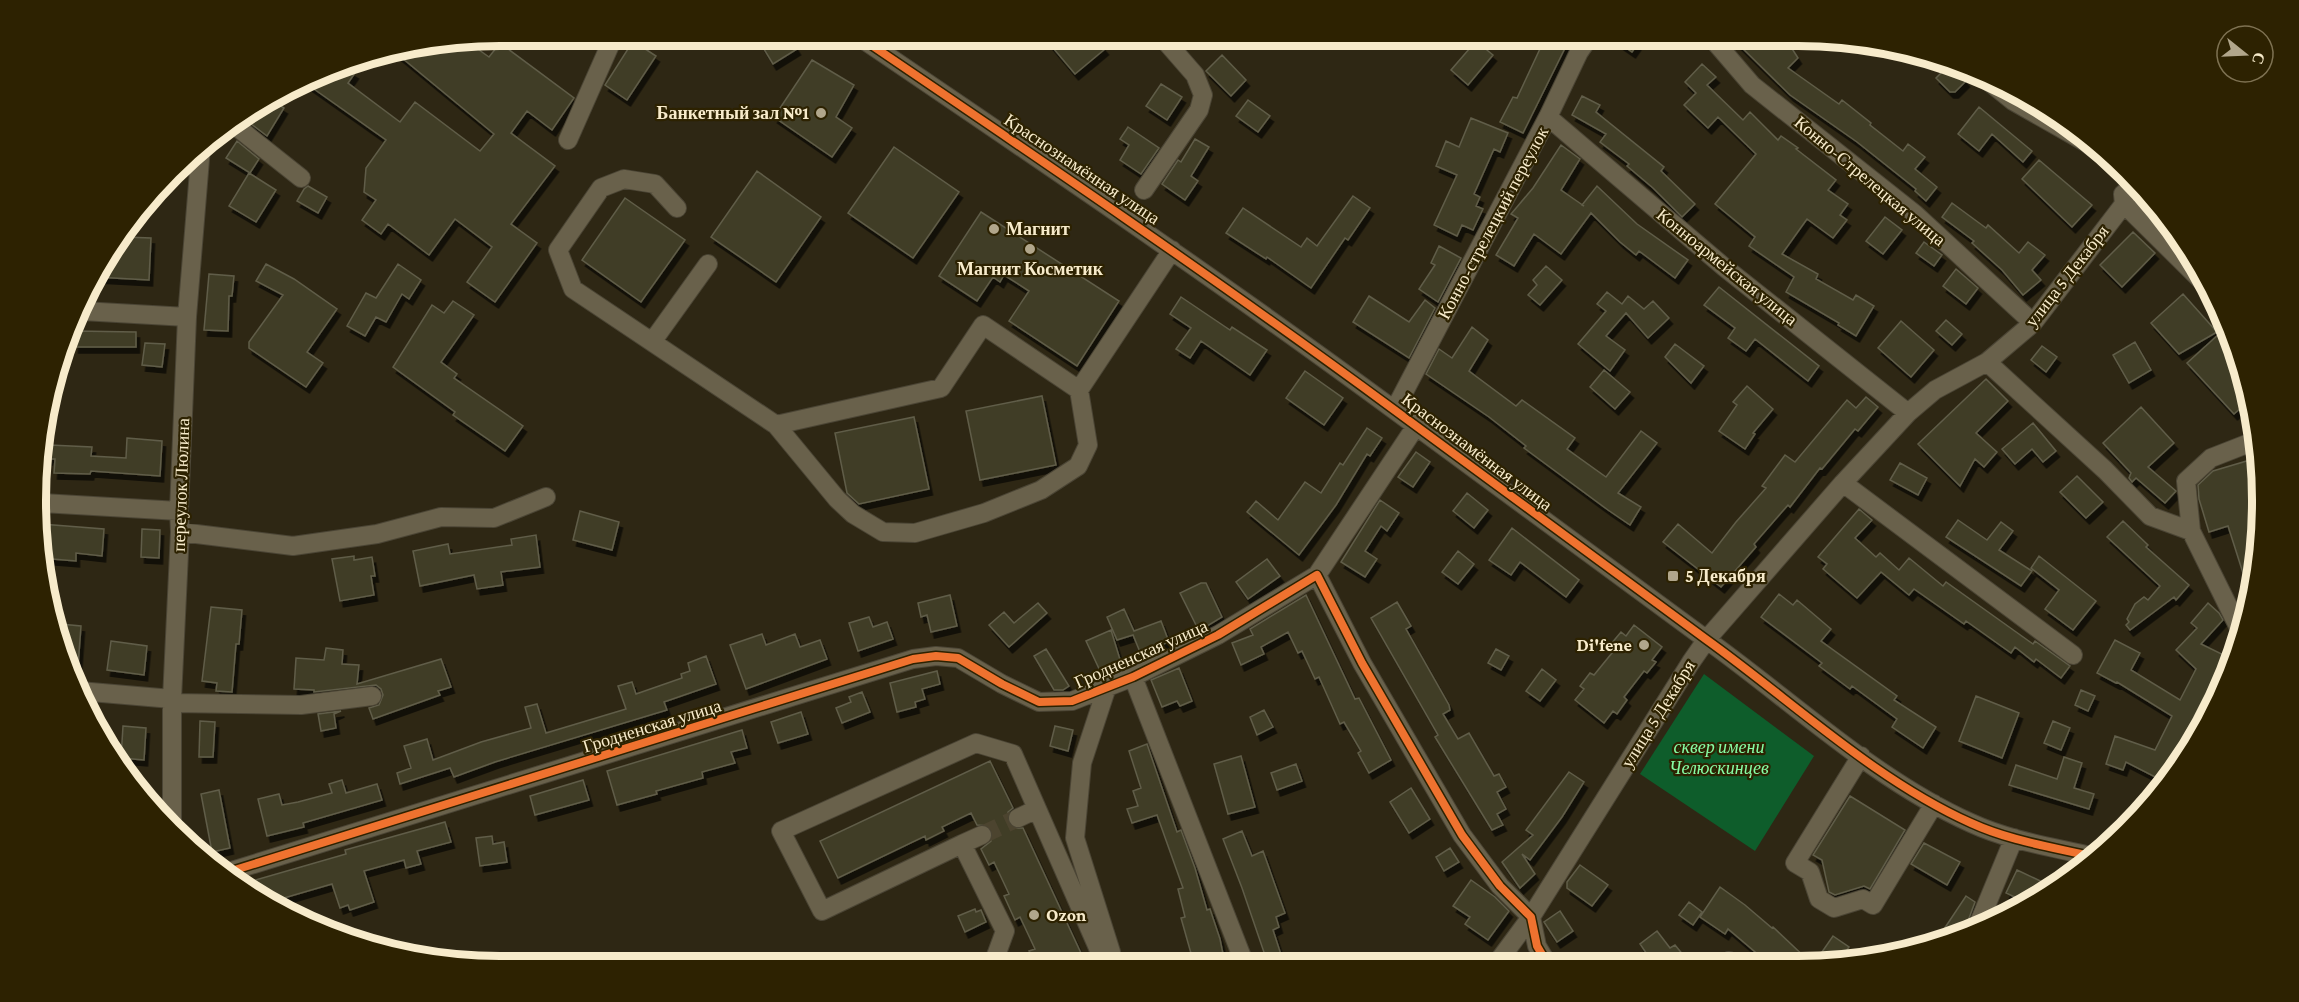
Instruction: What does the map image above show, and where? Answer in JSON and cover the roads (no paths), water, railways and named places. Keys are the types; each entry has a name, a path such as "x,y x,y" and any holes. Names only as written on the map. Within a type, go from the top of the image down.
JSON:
{"street":[{"path":"568,140 610,46"},
{"name":"Краснознамённая улица","path":"873,46 1172,250 1395,409 1707,639 1895,782 1975,825 2014,838 2084,855"},
{"path":"1144,190 1199,110 1203,95 1195,75 1170,46"},
{"name":"Конно-стрелецкий переулок","path":"1395,409 1584,46"},
{"name":"Конно-Стрелецкая улица","path":"1719,46 1752,85 1915,214 2033,323"},
{"path":"2011,100 2042,117"},
{"name":"Конноармейская улица","path":"1548,117 1724,267 1908,413"},
{"path":"239,129 301,178"},
{"name":"переулок Люлина","path":"172,814 172,701 187,317 200,160"},
{"path":"677,208 656,184 624,179 601,188 558,250 573,289 776,425 837,499 853,514 883,532 915,533 984,513 1041,490 1078,466 1088,445 1079,390 1172,250"},
{"path":"2123,184 2124,204 2188,267"},
{"path":"2124,204 2128,189"},
{"name":"улица 5 Декабря","path":"1502,956 1531,917 1707,639 1843,483 1908,413 1935,390 1987,362 2033,323 2124,204"},
{"path":"652,342 708,264"},
{"path":"88,311 187,317"},
{"path":"776,425 941,388 983,325 1079,390"},
{"path":"1987,362 2105,470 2150,516 2191,531"},
{"path":"1416,426 1317,575 1362,663 1462,835 1500,886 1531,917 1537,946 1543,956"},
{"path":"2236,622 2191,531 2186,481 2211,458 2249,443"},
{"path":"1843,483 2073,655"},
{"path":"180,532 293,546 377,534 441,517 494,518 546,496"},
{"path":"46,503 179,511"},
{"name":"Гродненская улица","path":"235,870 913,659 936,656 958,658 1002,684 1039,702 1072,701 1133,677 1218,635 1317,575"},
{"name":"Гродненская улица","path":"1133,677 1242,956"},
{"path":"1107,687 1082,763 1075,838 1112,956"},
{"path":"89,692 172,701 301,705 372,696"},
{"path":"982,835 822,911 781,831 976,743 1013,754 1101,956"},
{"path":"1861,756 1795,863 1810,872 1819,899 1834,908 1863,899 1873,905 1934,804"},
{"path":"1018,818 1037,809"},
{"path":"1981,917 2014,838"},
{"path":"962,844 1005,931 996,956"}],"tunnel":[{"path":"982,835 1018,818"}],"place":[{"name":"Банкетный зал №1","path":"821,113"},
{"name":"Магнит","path":"994,229"},
{"name":"Магнит Косметик","path":"1030,249"},
{"name":"5 Декабря","path":"1673,576"},
{"name":"Di'fene","path":"1644,645"},
{"name":"Ozon","path":"1034,915"}],"park label":[{"name":"сквер имени Челюскинцев","path":"1719,757"}]}
